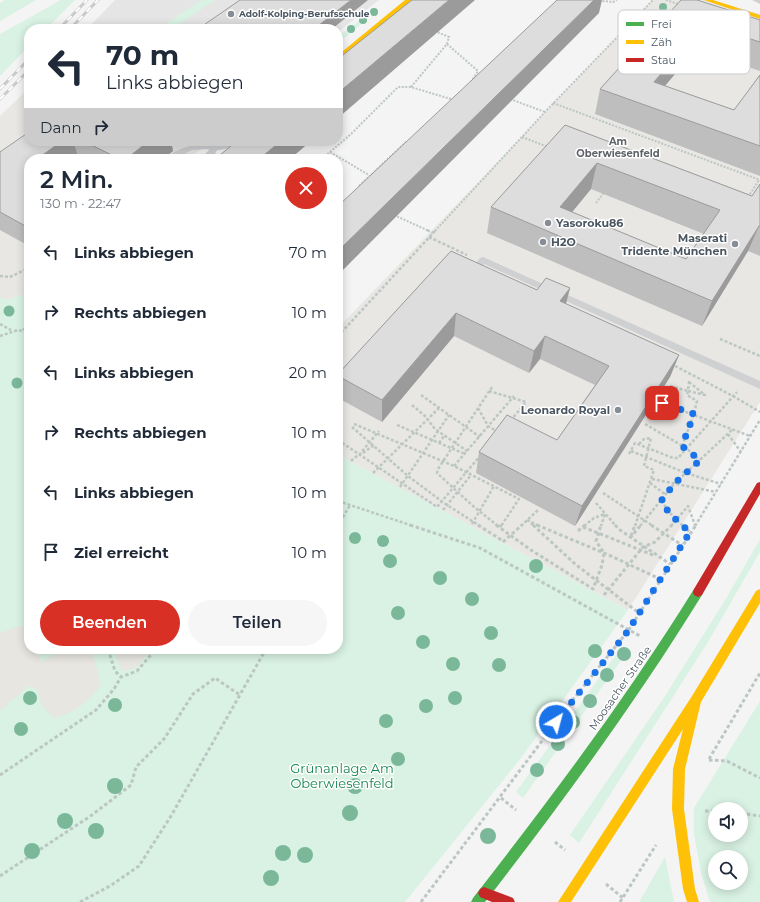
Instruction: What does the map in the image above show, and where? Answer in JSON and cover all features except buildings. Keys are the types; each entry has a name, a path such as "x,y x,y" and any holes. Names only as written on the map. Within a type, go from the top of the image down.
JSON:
{"main road":[{"path":"343,54 409,0"},
{"path":"707,0 738,10"},
{"path":"750,14 760,17"},
{"name":"Moosacher Straße","path":"477,902 486,898 664,648 760,486"},
{"path":"564,902 696,700 760,594"},
{"path":"693,902 689,889 679,816 678,782 679,769 696,700"},
{"path":"486,898 509,902"}],"lane":[{"path":"755,0 760,2"},
{"path":"176,154 181,150 191,147 215,146 210,154"},
{"path":"473,272 483,260 760,385"}],"path":[{"path":"592,0 613,2 617,0"},
{"path":"643,10 653,0"},
{"path":"411,87 448,44 449,37 435,32"},
{"path":"343,331 553,103 618,36"},
{"path":"448,44 478,70 470,84"},
{"path":"343,139 351,134 398,87 411,87 454,99 448,104"},
{"path":"504,97 545,112"},
{"path":"553,103 760,180 746,199"},
{"path":"522,137 553,149"},
{"path":"355,191 369,175 409,140"},
{"path":"328,154 336,146"},
{"path":"343,160 369,175"},
{"path":"596,203 609,186"},
{"path":"392,215 433,233"},
{"path":"429,237 482,262"},
{"path":"0,276 10,277 24,270"},
{"path":"0,324 11,330 23,330"},
{"path":"0,336 11,330"},
{"path":"720,339 760,356"},
{"path":"674,366 733,396 760,412"},
{"path":"629,454 635,443 673,458 678,458 748,380"},
{"path":"670,386 688,390 705,395 689,382 688,390 686,395 697,401 694,414 682,446"},
{"path":"492,387 443,462 438,473 453,488 510,535 552,565 593,589 602,566 604,553 596,541 605,514"},
{"path":"489,391 526,402 508,423"},
{"path":"421,395 480,437"},
{"path":"454,466 513,397"},
{"path":"662,403 711,420 750,436"},
{"path":"412,405 428,419 438,431 456,443 466,453"},
{"path":"373,473 439,408"},
{"path":"478,408 488,426 500,433"},
{"path":"400,487 449,415"},
{"path":"421,902 575,697 628,631 760,420"},
{"path":"645,424 686,448 700,460"},
{"path":"396,425 452,449 466,453"},
{"path":"500,527 519,499 454,466 353,426 408,476 472,523 503,541 538,510"},
{"path":"495,439 504,428"},
{"path":"630,538 674,484 732,429"},
{"path":"358,455 379,431"},
{"path":"728,434 741,452"},
{"path":"439,443 444,436"},
{"path":"630,538 654,470 644,466 651,438 644,439 638,445"},
{"path":"343,444 437,506 481,456"},
{"path":"350,461 374,445"},
{"path":"631,451 686,473 721,484"},
{"path":"442,510 472,475"},
{"path":"652,479 716,492"},
{"path":"650,483 666,495"},
{"path":"472,523 494,486"},
{"path":"603,493 682,544"},
{"path":"661,501 667,511 690,532"},
{"path":"343,503 480,548 628,631 664,648"},
{"path":"596,503 620,530 642,549"},
{"path":"343,517 350,505"},
{"path":"604,595 642,549 655,542 688,506 694,525"},
{"path":"578,531 594,518 605,514"},
{"path":"527,520 596,581 639,613"},
{"path":"527,520 550,532 604,553 660,579"},
{"path":"583,527 642,549 670,564"},
{"path":"110,654 115,671 121,676"},
{"path":"0,775 96,710 114,689 121,676 137,671 152,654"},
{"path":"80,902 110,886 139,866 171,816 263,654"},
{"path":"0,876 92,815 131,785 136,767 164,739 193,694 215,678 240,695"},
{"path":"708,760 727,761 760,778"},
{"path":"500,798 623,898 620,902"},
{"path":"748,814 760,816"}],"shaded area":[{"name":"Adolf-Kolping-Berufsschule","path":"115,0 379,0 343,28 343,24 92,24"},
{"path":"653,0 711,0 746,10 643,10"},
{"path":"750,11 760,14 760,402 628,610 343,458 343,323 618,36 618,74 750,74"},
{"path":"24,93 24,146 205,146 195,154 24,154 24,294 5,300 0,297 0,116"}],"green space":[{"path":"5,0 36,0 0,21 0,3"},
{"path":"61,0 75,0 51,24 24,24 24,51 0,76 0,34"},
{"path":"201,0 215,0 179,24 165,24"},
{"path":"364,17 369,18 343,39 343,33"},
{"name":"Grünanlage Am Oberwiesenfeld","path":"24,294 24,654 343,654 343,458 628,610 521,758 405,902 0,902 0,297 5,300"},
{"path":"760,539 760,552 708,642 579,843 570,835 665,696 727,597"},
{"path":"621,648 627,652 523,798 516,792"},
{"path":"760,701 760,902 710,902 701,873 694,834 694,808"},
{"path":"665,857 674,902 639,902"}],"sand":[{"path":"24,626 24,654 38,654 40,661 43,661 55,654 93,654 101,684 97,690 87,701 74,710 54,718 42,706 37,689 28,686 0,711 0,633 15,627"},
{"path":"116,654 147,654 137,667 125,671 120,668"}],"railway":[{"path":"64,24 87,0"},
{"path":"75,24 98,0"},
{"path":"0,89 24,64"},
{"path":"0,99 24,75"}],"traffic: fast":[{"path":"477,902 536,827 593,750 647,672 698,592"}],"traffic: slow":[{"path":"343,54 409,0"},
{"path":"707,0 738,10"},
{"path":"750,14 760,17"},
{"path":"564,902 696,700 760,594"},
{"path":"693,902 689,889 678,809 679,769 696,700"}],"traffic: jam":[{"path":"698,592 760,486"},
{"path":"484,893 509,902"}],"place":[{"name":"Adolf-Kolping-Berufsschule","path":"231,14"},
{"name":"Yasoroku86","path":"548,223"},
{"name":"H2O","path":"543,242"},
{"name":"Maserati Tridente München","path":"735,244"},
{"name":"Leonardo Royal","path":"618,410"}],"district":[{"name":"Am Oberwiesenfeld","path":"618,146"}],"route":[{"path":"556,722 628,631 690,532 667,511 661,501 674,484 700,460 682,446 694,414 662,403"}]}
